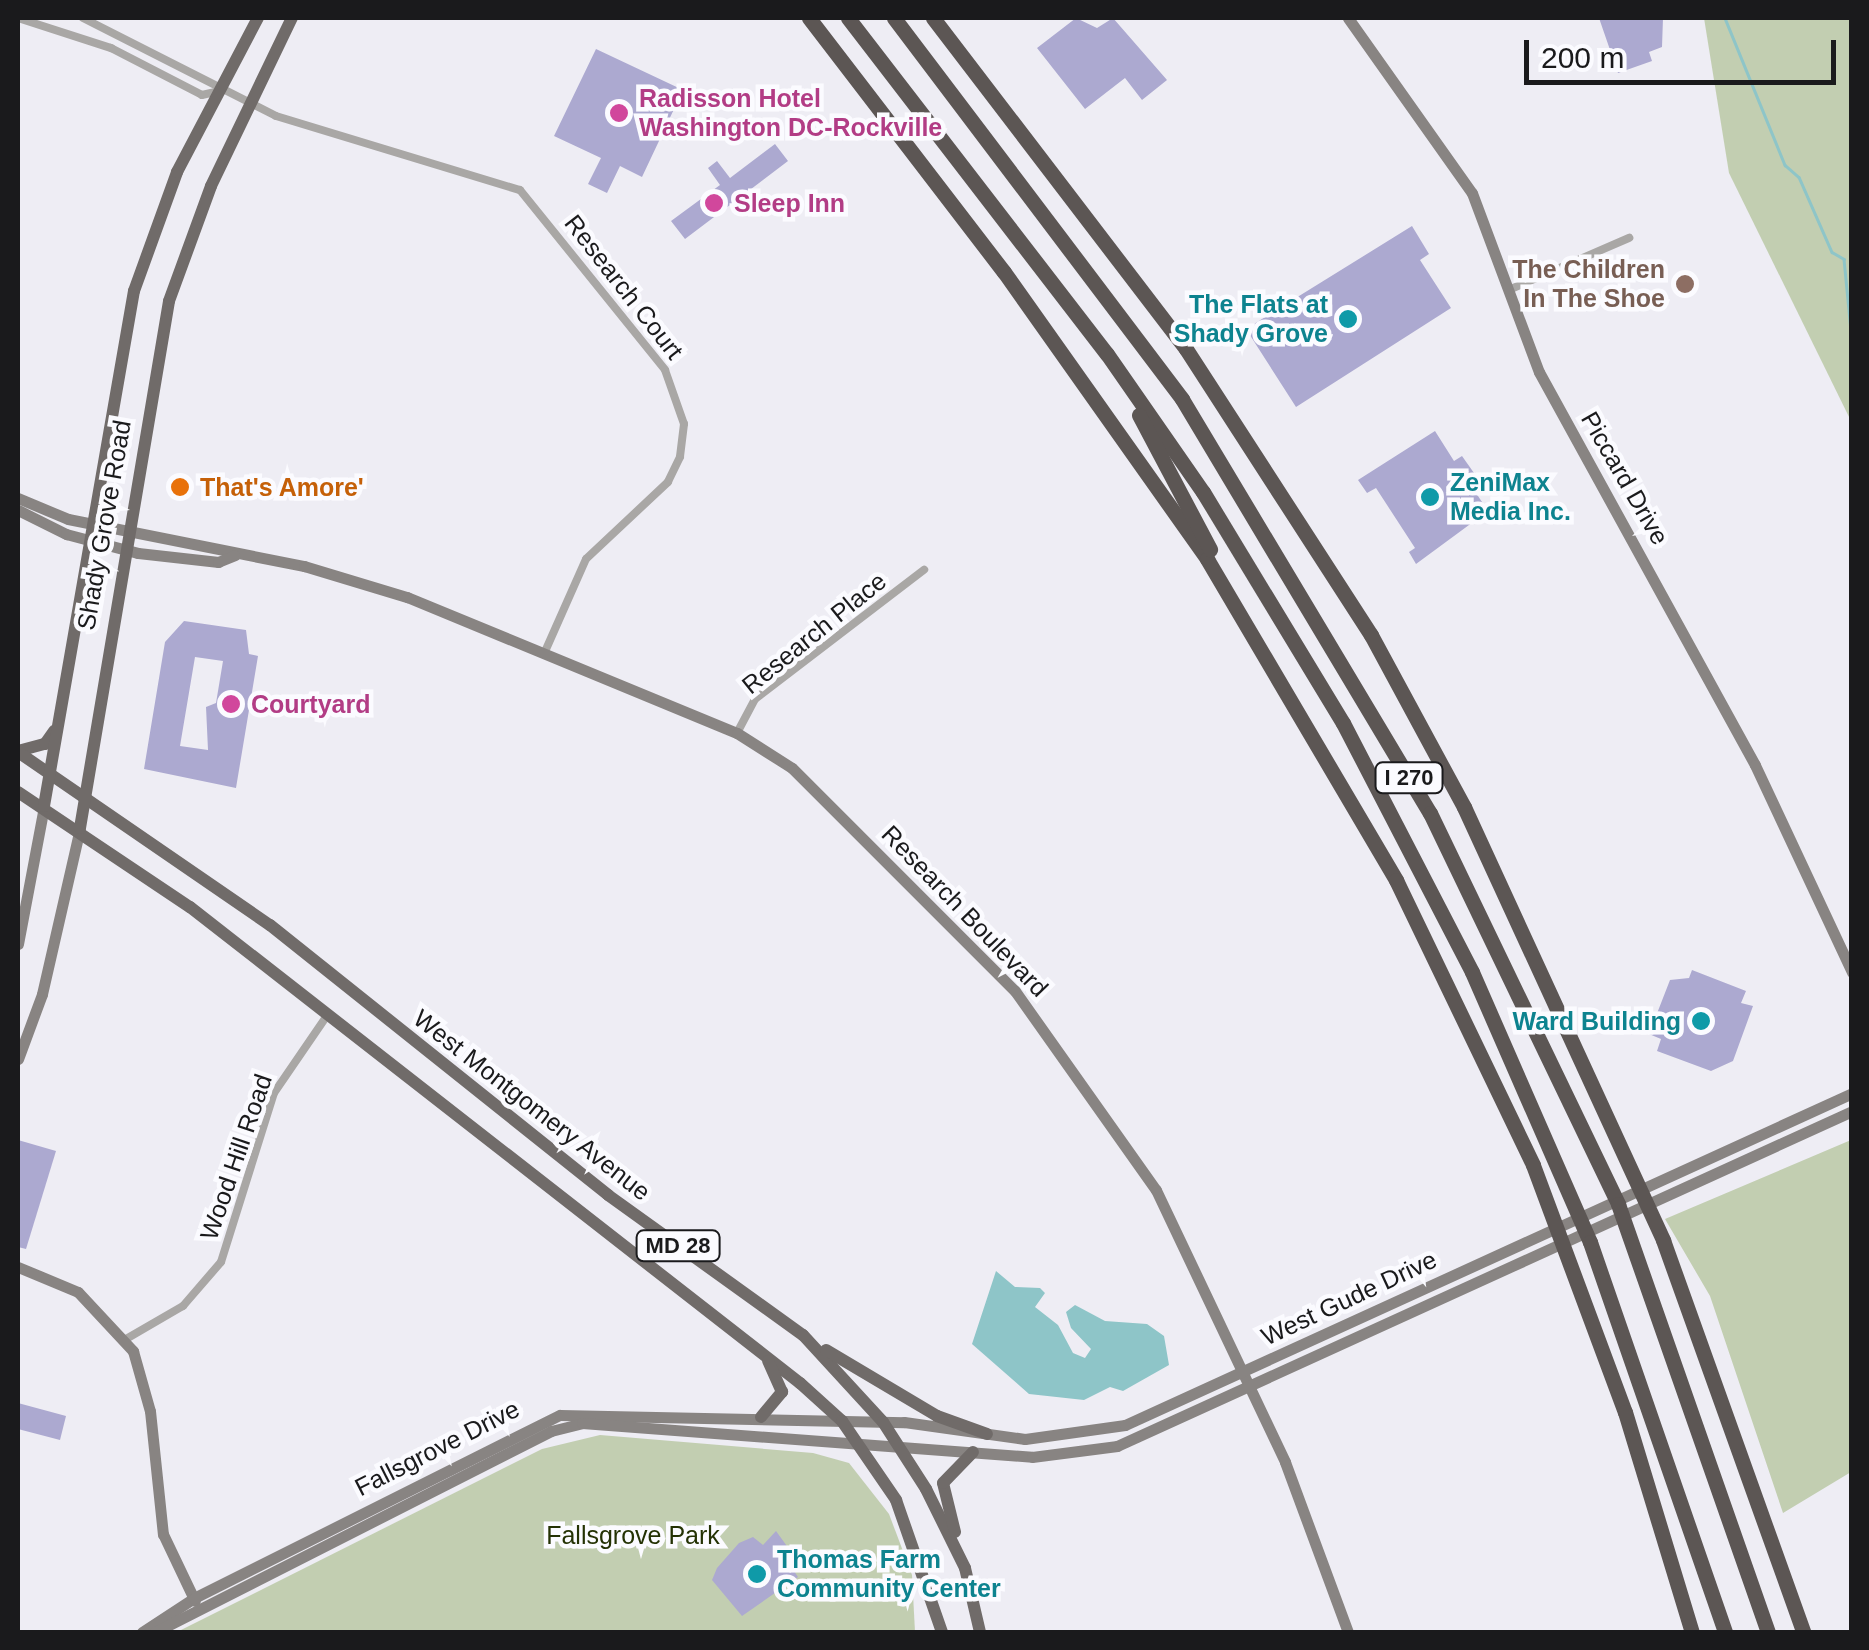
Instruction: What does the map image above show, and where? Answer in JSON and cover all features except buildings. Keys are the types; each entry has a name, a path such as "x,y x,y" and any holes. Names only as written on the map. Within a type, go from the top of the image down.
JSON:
{"highway":[{"name":"I 270","path":"810,18 1097,399 1266,656 1396,880 1533,1165 1664,1540 1692,1632"},
{"name":"I 270","path":"848,18 1107,354 1203,492 1343,723 1472,972 1590,1242 1725,1632"},
{"name":"I 270","path":"894,18 1182,399 1430,813 1618,1204 1768,1632"},
{"name":"I 270","path":"933,18 1130,266 1284,494 1464,807 1663,1240 1802,1632"},
{"path":"944,18 967,58"},
{"path":"1107,354 1266,656"},
{"path":"1664,1540 1702,1632"}],"main road":[{"name":"Shady Grove Road","path":"44,806 86,541 134,291 177,172 258,18"},
{"name":"Shady Grove Road","path":"80,828 122,548 169,301 248,105 292,18"},
{"path":"18,752 45,744 55,729"},
{"name":"MD 28","path":"18,752 49,771"},
{"name":"West Montgomery Avenue","path":"49,771 270,925 608,1195 802,1335 883,1422 898,1446 965,1568 980,1632"},
{"name":"MD 28","path":"18,792 80,828"},
{"name":"West Montgomery Avenue","path":"80,828 328,1014 761,1350"},
{"path":"802,1335 900,1396 987,1434"},
{"path":"761,1350 783,1384 761,1417"},
{"name":"MD 28","path":"761,1350 842,1421 896,1500 942,1632"},
{"path":"965,1568 943,1482 972,1452"}],"street":[{"path":"18,18 112,48 202,95 219,91"},
{"path":"82,18 199,71 219,91"},
{"name":"Piccard Drive","path":"1348,18 1472,193 1540,372 1755,764 1852,972"},
{"name":"Research Court","path":"219,91 248,105 520,190 678,392 683,446 668,482 586,559 544,654"},
{"path":"1511,288 1629,238"},
{"name":"Research Boulevard","path":"18,498 90,524 239,554 407,597 737,733 792,768 1045,1028 1156,1190 1316,1536 1348,1632"},
{"name":"Research Boulevard","path":"18,510 86,541 218,562 239,554"},
{"name":"Research Place","path":"737,733 755,699 924,570"},
{"name":"Shady Grove Road","path":"18,944 44,806"},
{"name":"Shady Grove Road","path":"18,1058 42,994 80,828"},
{"name":"Wood Hill Road","path":"126,1339 183,1306 221,1262 274,1093 328,1014"},
{"name":"West Gude Drive","path":"842,1421 987,1434 1096,1432 1242,1374 1536,1234 1852,1093"},
{"name":"West Gude Drive","path":"857,1442 1050,1456 1116,1446 1251,1391 1542,1251 1852,1111"},
{"path":"18,1267 78,1292 126,1339 150,1411 163,1534 197,1604"},
{"name":"Fallsgrove Drive","path":"142,1632 560,1414 842,1421"},
{"name":"Fallsgrove Drive","path":"156,1632 197,1604 550,1431 622,1423 857,1442"}],"green space":[{"path":"1704,18 1851,18 1851,421 1729,173"},
{"path":"1851,1140 1851,1472 1783,1513 1710,1296 1665,1219"},
{"name":"Fallsgrove Park","path":"600,1435 813,1453 849,1463 889,1514 912,1575 915,1632 177,1632 542,1449"}],"water":[{"path":"996,1271 1015,1287 1040,1288 1045,1293 1035,1307 1058,1325 1073,1353 1085,1358 1091,1349 1071,1328 1066,1312 1075,1305 1105,1321 1147,1324 1164,1336 1169,1365 1123,1391 1110,1387 1084,1400 1029,1394 972,1344"}],"waterway":[{"path":"1725,18 1785,165 1799,177 1832,252 1844,259 1852,341"}],"place":[{"name":"Radisson Hotel Washington DC-Rockville","path":"619,113"},
{"name":"Sleep Inn","path":"714,203"},
{"name":"The Children In The Shoe","path":"1685,284"},
{"name":"The Flats at Shady Grove","path":"1348,319"},
{"name":"That's Amore'","path":"180,487"},
{"name":"ZeniMax Media Inc.","path":"1430,497"},
{"name":"Courtyard","path":"231,704"},
{"name":"Ward Building","path":"1701,1021"},
{"name":"Thomas Farm Community Center","path":"757,1574"}]}
